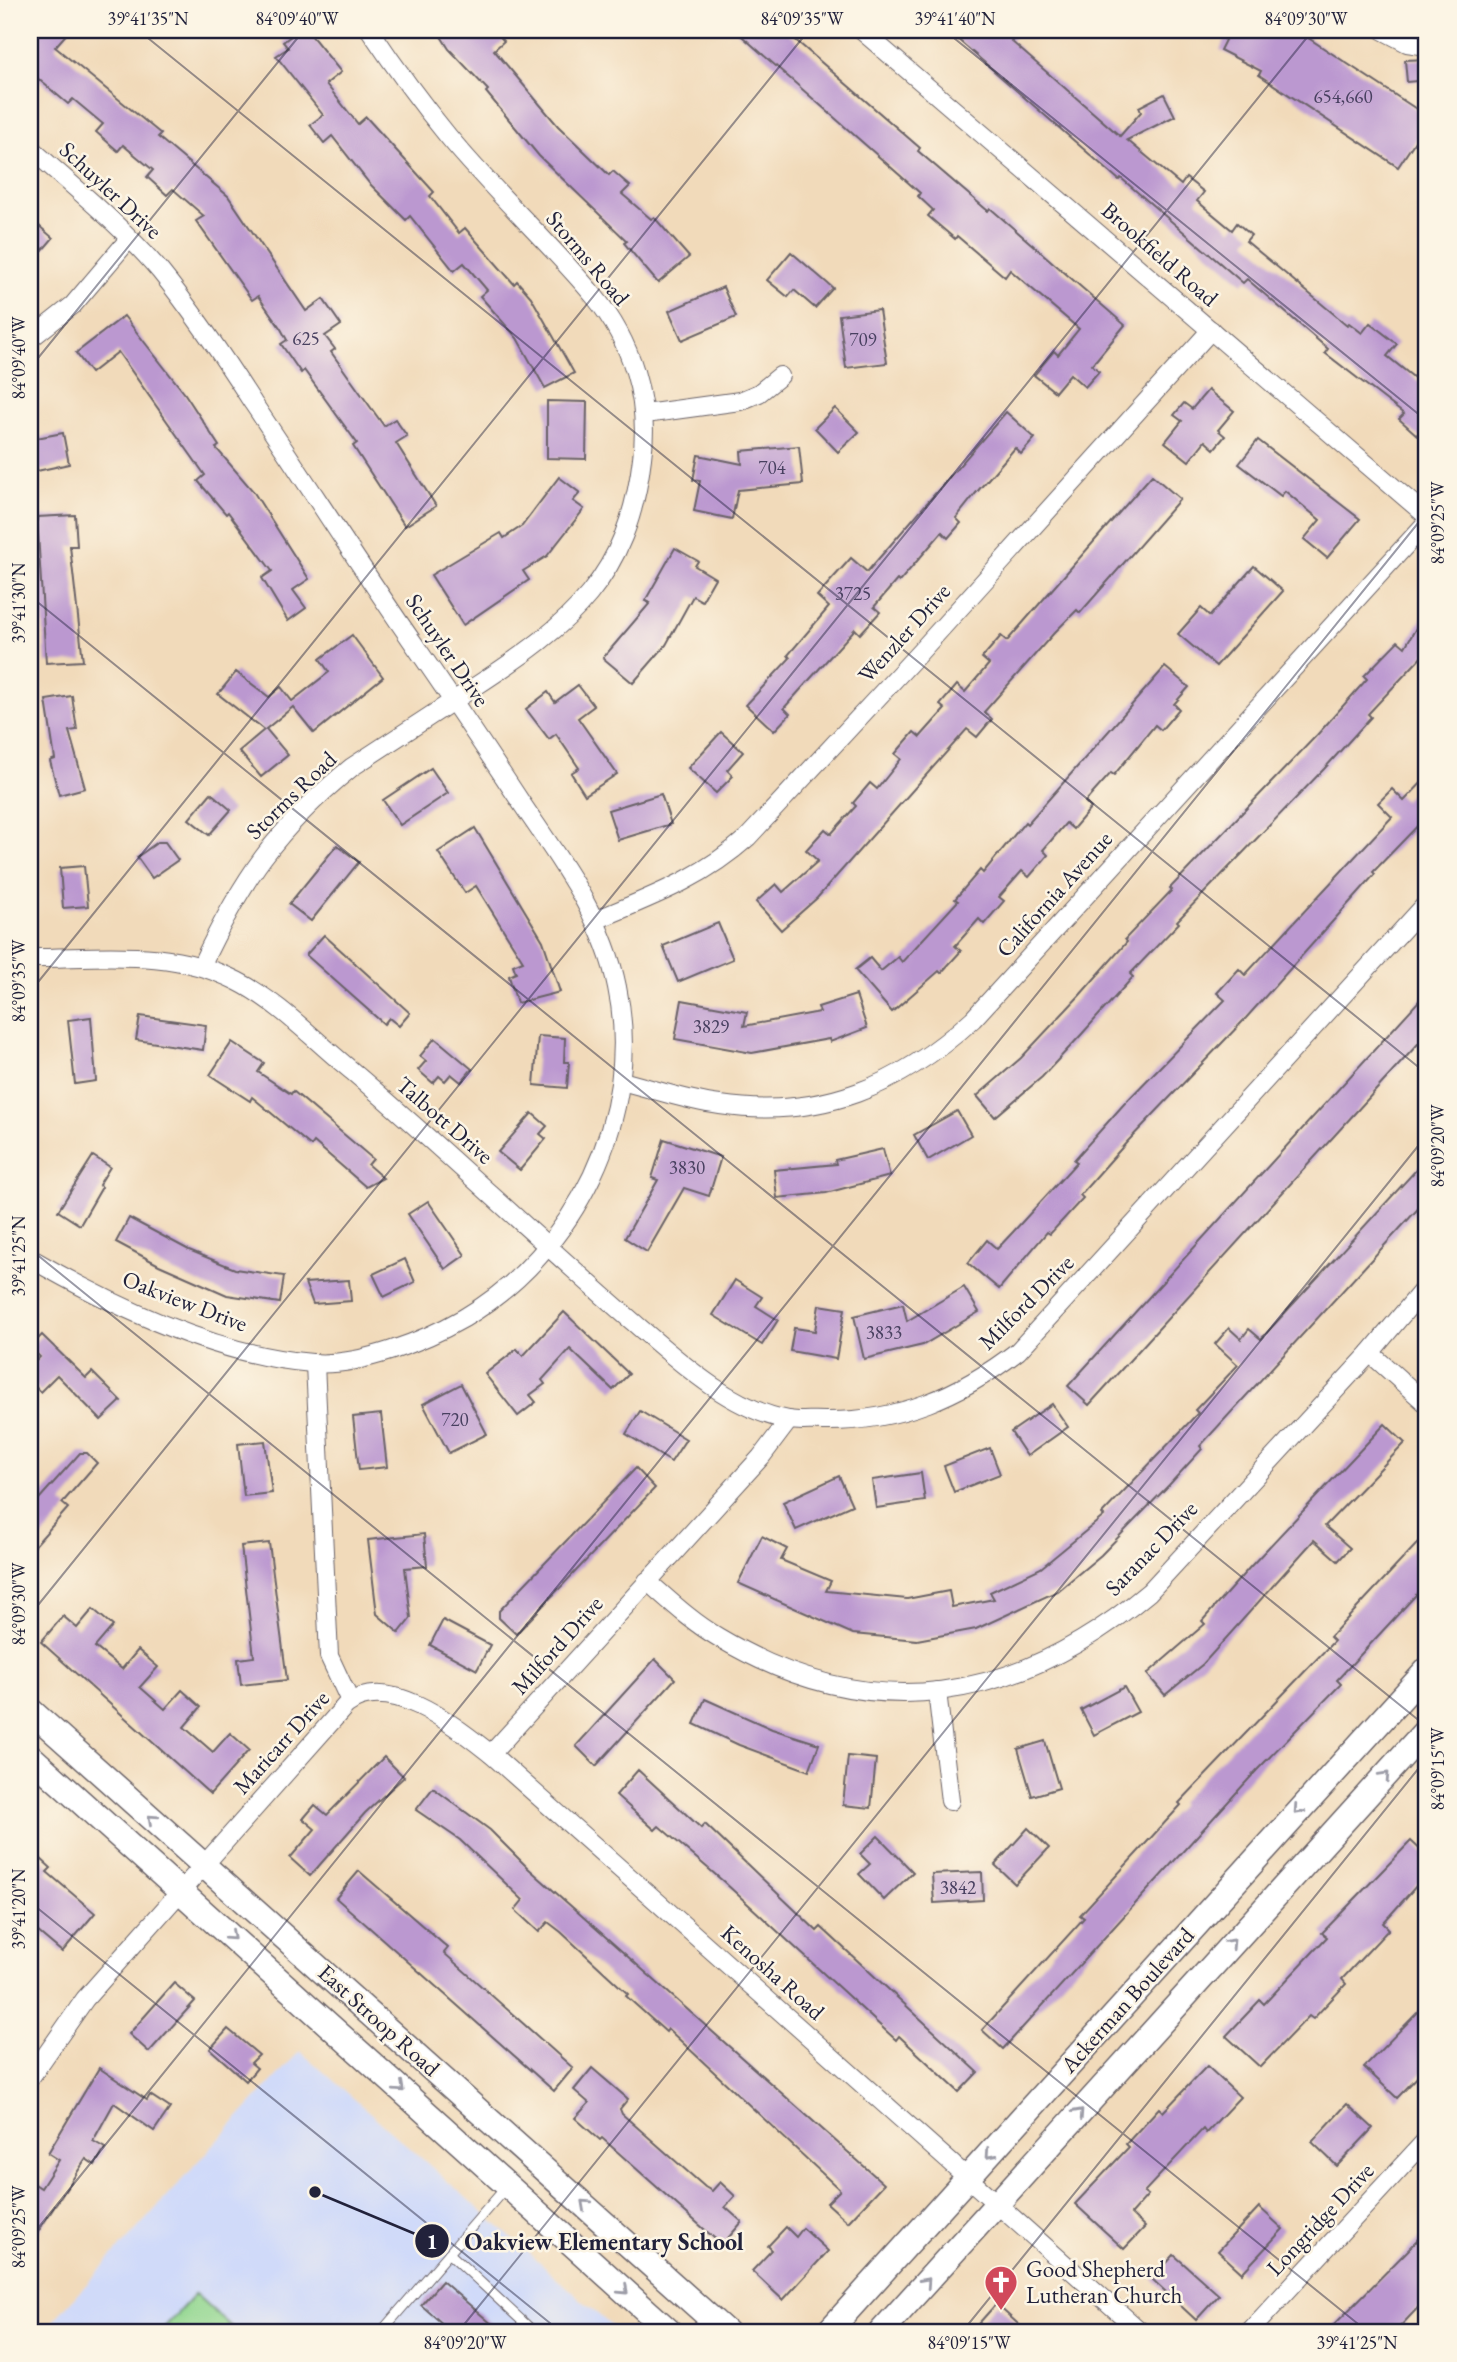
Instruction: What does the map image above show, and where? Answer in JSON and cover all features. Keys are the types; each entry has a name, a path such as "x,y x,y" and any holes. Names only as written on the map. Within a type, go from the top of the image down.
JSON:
{"main road":[{"name":"Ackerman Boulevard","path":"828,2332 1182,1937 1427,1670"},
{"name":"East Stroop Road","path":"30,1710 726,2332"},
{"name":"Ackerman Boulevard","path":"881,2332 1427,1729"},
{"name":"East Stroop Road","path":"30,1756 670,2332"}],"street":[{"name":"Storms Road","path":"201,966 224,917 254,866 286,827 352,767 539,645 567,620 592,591 613,560 629,526 639,485 645,414 630,358 595,298 448,137 370,30"},
{"name":"Brookfield Road","path":"862,30 1427,516"},
{"path":"1382,30 1407,43 1427,46"},
{"name":"Schuyler Drive","path":"30,148 129,239 159,271 210,338 583,895 596,920 618,991 623,1032 621,1081 614,1121 601,1157 581,1198 547,1245"},
{"path":"30,339 73,305 129,239"},
{"name":"Wenzler Drive","path":"596,920 689,881 722,860 748,837 920,652 1211,330"},
{"path":"645,414 740,401 758,393 780,376"},
{"name":"California Avenue","path":"621,1081 718,1105 792,1108 834,1101 871,1090 941,1049 973,1019 1427,522"},
{"name":"Milford Drive","path":"491,1754 761,1457 789,1420 838,1421 885,1416 916,1409 956,1393 1018,1351 1427,903"},
{"name":"Talbott Drive","path":"30,958 134,955 164,957 201,966 237,981 266,999 481,1183 671,1354 727,1394 789,1420"},
{"name":"Oakview Drive","path":"30,1258 189,1334 236,1349 315,1364 347,1360 404,1346 444,1329 477,1310 508,1286 547,1245"},
{"name":"Saranac Drive","path":"647,1581 716,1636 753,1657 794,1674 840,1686 887,1692 937,1691 987,1684 1027,1671 1076,1646 1112,1623 1149,1592 1370,1353 1427,1285"},
{"path":"1370,1353 1427,1404"},
{"name":"Maricarr Drive","path":"30,2078 85,1999 351,1701 329,1656 315,1364"},
{"path":"937,1691 950,1801"},
{"name":"Kenosha Road","path":"351,1701 366,1695 397,1696 436,1716 491,1754 1141,2332"},
{"name":"Longridge Drive","path":"1250,2332 1427,2139"}],"lane":[{"path":"381,2332 508,2185"},
{"path":"449,2253 534,2332"}],"shaded area":[{"path":"300,2051 618,2332 43,2332"}],"green space":[{"path":"195,2294 237,2332 160,2332"}],"building":[{"path":"30,30 70,30 55,47 161,134 158,137 228,196 306,311 323,299 341,325 325,336 335,349 331,352 384,426 395,419 407,436 396,443 436,506 405,526 353,446 357,443 304,370 301,373 281,344 287,340 281,329 258,296 252,300 196,221 204,216 173,189 167,195 147,177 153,170 123,145 118,151 96,132 103,124 73,99 68,104 30,72"},
{"path":"299,30 307,30 341,72 326,84 358,124 366,117 434,192 430,196 459,233 465,228 514,284 517,281 531,297 574,373 545,388 517,338 480,296 487,290 464,263 454,271 410,216 406,220 369,183 332,136 324,143 310,125 323,115 276,56 288,48 283,42"},
{"path":"437,30 494,30 504,41 494,50 558,126 609,175 613,171 630,186 622,194 651,219 654,217 689,257 658,283 624,243 627,241 539,156 486,92 488,90 449,49"},
{"path":"735,30 784,30 920,148 918,151 988,211 990,208 1125,325 1092,365 1099,371 1085,387 1070,374 1055,392 1034,375 1054,351 1058,355 1079,329 1010,270 1005,277 957,236 955,239 928,216 933,210 918,196 920,193"},
{"path":"947,30 1020,30 1011,41 1120,136 1141,112 1139,107 1164,94 1175,116 1127,140 1181,185 1186,178 1204,192 1197,201 1232,230 1237,223 1251,235 1246,241 1347,325 1349,323 1362,333 1370,323 1397,344 1387,356 1427,388 1427,444 1399,419 1404,414 1325,353 1328,349 1247,279 1243,283 1121,178 1119,180"},
{"path":"1230,30 1296,30 1427,116 1427,123 1398,167 1259,75 1261,71 1220,50"},
{"path":"1427,59 1427,80 1407,82 1405,60"},
{"path":"30,218 53,238 30,265"},
{"path":"791,252 833,288 815,308 794,290 788,297 767,280"},
{"path":"723,287 736,317 682,340 669,311"},
{"path":"879,310 887,363 846,368 839,315"},
{"path":"124,316 185,394 219,446 216,448 253,491 309,579 293,590 306,608 288,621 262,578 272,571 228,512 226,514 198,481 205,475 118,352 91,373 76,353"},
{"path":"1208,390 1234,411 1218,430 1225,436 1214,449 1205,441 1189,461 1165,442 1182,421 1174,415 1184,403 1192,409"},
{"path":"547,401 587,402 586,459 547,458"},
{"path":"835,408 859,432 838,452 815,428"},
{"path":"1006,412 1035,438 1021,454 1015,448 956,518 961,523 948,538 942,532 899,582 897,580 874,607 880,612 860,634 855,629 784,708 790,714 774,731 746,705 790,658 788,655 829,607 817,596 851,558 867,572"},
{"path":"63,433 69,464 37,471 31,439"},
{"path":"1258,440 1360,519 1327,558 1304,539 1320,520 1285,491 1281,496 1239,464"},
{"path":"799,446 803,484 738,490 732,519 694,511 700,481 693,480 698,455 742,464 741,451"},
{"path":"1152,475 1180,499 1080,613 1077,610 1054,633 984,712 992,719 977,737 967,729 817,898 781,930 756,902 776,884 783,892 818,861 806,850 825,829 831,834 856,806 853,803 870,783 877,789 901,759 895,754 914,732 920,737 945,709 940,705 957,685 965,692 989,664 982,658 1001,636 1007,641"},
{"path":"559,477 580,493 573,501 584,509 547,556 523,571 529,580 463,625 431,575 501,533 504,538 522,526"},
{"path":"75,515 77,546 70,546 83,661 46,663 37,517"},
{"path":"675,548 698,561 695,566 715,578 702,601 693,596 666,645 633,683 603,658 650,603 645,601"},
{"path":"1254,566 1283,591 1216,666 1178,634 1201,608 1210,616"},
{"path":"1427,609 1427,651 1368,714 1371,717 1177,921 1179,923 1130,974 1133,977 1042,1077 995,1117 977,1096 1021,1058 1080,995 1127,942 1125,939 1172,890 1170,888 1367,679 1364,676 1398,641 1405,647"},
{"path":"352,635 383,677 314,733 293,707 266,729 288,755 261,777 239,751 264,730 218,694 236,672 269,697 281,687 292,701 329,672 320,659"},
{"path":"1165,667 1189,687 1174,704 1179,709 1161,730 1155,725 1114,775 1111,773 1085,802 1091,808 1073,829 1066,823 1043,850 1048,855 1029,877 1022,871 999,897 1004,901 984,924 979,919 955,946 961,951 941,973 939,971 892,1012 855,970 870,958 881,971 898,957 902,962 958,901 955,899 980,870 983,873 1025,822 1027,824"},
{"path":"578,685 594,706 578,718 617,774 585,795 571,773 579,768 556,734 549,739 526,709 548,692 555,702"},
{"path":"72,696 77,730 69,731 85,788 59,795 50,761 55,759 46,700"},
{"path":"721,732 743,752 727,770 733,776 716,793 688,768"},
{"path":"431,768 448,793 400,825 383,800"},
{"path":"1427,777 1427,816 1373,872 1375,874 1246,1018 1127,1142 1080,1195 1083,1198 1050,1234 1047,1232 999,1289 968,1263 987,1240 997,1249 1077,1162 1074,1160 1124,1104 1225,1000 1217,993 1239,969 1245,975 1392,817 1378,803 1392,789 1404,801"},
{"path":"211,793 231,810 209,835 189,819"},
{"path":"661,794 671,824 618,840 608,810"},
{"path":"475,828 543,941 560,992 517,1003 509,976 516,973 513,965 523,961 476,886 465,893 438,852"},
{"path":"158,842 165,842 178,860 152,878 137,857"},
{"path":"337,845 359,862 311,921 289,904"},
{"path":"84,866 88,906 63,908 60,868"},
{"path":"718,923 733,959 678,982 663,946"},
{"path":"324,935 410,1013 399,1026 389,1018 384,1024 306,955"},
{"path":"1427,992 1427,1034 1089,1405 1068,1386"},
{"path":"856,995 867,1028 830,1042 829,1039 752,1053 675,1039 682,1000 747,1012 744,1026 820,1012 818,1007"},
{"path":"140,1016 206,1025 203,1050 136,1040"},
{"path":"91,1017 96,1081 75,1084 68,1020"},
{"path":"538,1036 565,1038 564,1062 569,1062 567,1088 534,1085"},
{"path":"435,1038 472,1069 461,1082 451,1074 445,1081 439,1076 433,1083 418,1070 426,1061 420,1056"},
{"path":"232,1042 264,1063 258,1072 291,1094 293,1091 373,1159 368,1165 383,1178 366,1187 314,1142 311,1146 252,1097 250,1101 210,1075"},
{"path":"957,1111 971,1135 928,1160 914,1135"},
{"path":"532,1113 547,1126 540,1134 546,1139 520,1170 498,1152"},
{"path":"664,1139 721,1157 709,1196 684,1188 647,1252 625,1238 658,1180 652,1178"},
{"path":"883,1149 890,1176 826,1193 777,1198 774,1170 836,1164 835,1160"},
{"path":"93,1156 110,1167 80,1225 58,1211"},
{"path":"1427,1158 1427,1199 1200,1446 1202,1449 1169,1485 1101,1555 1058,1591 976,1629 917,1640 853,1634 738,1583 762,1536 787,1549 781,1560 831,1581 826,1591 907,1599 949,1591 952,1607 994,1599 990,1592 1041,1568 1104,1516 1102,1514 1198,1413 1195,1410 1238,1365 1215,1344 1229,1328 1241,1339 1249,1329 1261,1339"},
{"path":"428,1201 465,1255 445,1269 408,1214"},
{"path":"129,1218 189,1250 235,1269 284,1276 280,1303 227,1295 159,1265 116,1242"},
{"path":"405,1259 415,1282 384,1297 373,1274"},
{"path":"349,1280 351,1301 313,1304 305,1283"},
{"path":"735,1280 762,1297 756,1306 778,1320 762,1345 713,1315"},
{"path":"964,1287 979,1312 923,1345 864,1359 854,1316 903,1304 907,1321"},
{"path":"819,1305 845,1309 836,1359 790,1351 794,1328 815,1331"},
{"path":"564,1312 629,1374 613,1390 570,1349 542,1380 545,1384 530,1395 536,1402 518,1416 485,1374 517,1349 523,1356"},
{"path":"42,1335 86,1378 92,1372 121,1401 101,1420 57,1375 40,1392 30,1381 30,1367 40,1357 30,1347"},
{"path":"461,1384 487,1434 449,1453 423,1404"},
{"path":"1052,1404 1068,1427 1027,1456 1011,1432"},
{"path":"640,1411 686,1439 671,1462 626,1434"},
{"path":"381,1414 387,1467 359,1470 353,1417"},
{"path":"1385,1424 1405,1443 1325,1526 1350,1548 1338,1561 1314,1540 1203,1664 1165,1695 1147,1674 1205,1624 1202,1621 1251,1566"},
{"path":"265,1441 272,1493 244,1496 238,1444"},
{"path":"990,1448 1000,1474 954,1492 944,1466"},
{"path":"80,1453 87,1453 97,1463 62,1503 68,1508 30,1551 30,1509"},
{"path":"636,1468 655,1488 516,1634 499,1618 499,1611"},
{"path":"921,1473 925,1501 876,1508 872,1480"},
{"path":"839,1476 852,1505 796,1530 783,1502"},
{"path":"1427,1533 1427,1583 1337,1680 1341,1684 1257,1770 1003,2049 982,2030 1084,1918 1080,1915 1181,1805 1179,1803 1334,1641 1330,1637"},
{"path":"424,1534 427,1566 405,1568 411,1618 399,1633 377,1614 368,1540"},
{"path":"269,1543 287,1680 241,1685 238,1659 254,1657 241,1546"},
{"path":"93,1609 113,1626 95,1647 122,1669 138,1650 158,1667 140,1687 165,1709 182,1690 201,1707 184,1727 213,1752 230,1733 249,1750 210,1794 41,1642 63,1616 77,1628"},
{"path":"443,1620 490,1645 477,1670 430,1645"},
{"path":"655,1659 675,1679 596,1766 576,1746"},
{"path":"1124,1687 1138,1712 1094,1735 1081,1710"},
{"path":"705,1699 772,1729 819,1744 809,1771 739,1745 694,1724"},
{"path":"1045,1741 1059,1788 1032,1796 1018,1749"},
{"path":"848,1756 876,1759 871,1808 843,1805"},
{"path":"384,1757 404,1777 365,1813 310,1876 290,1858 315,1829 303,1819 315,1805 327,1815"},
{"path":"638,1770 701,1828 705,1824 817,1931 821,1927 978,2072 959,2092 899,2036 896,2040 724,1882 659,1826 655,1830 616,1795"},
{"path":"433,1788 490,1830 528,1868 884,2184 848,2222 827,2203 840,2190 668,2029 666,2032 626,1996 628,1994 561,1932 548,1922 539,1932 515,1910 523,1900 460,1840 416,1810"},
{"path":"1028,1828 1049,1848 1015,1884 995,1865"},
{"path":"878,1836 913,1872 884,1900 859,1874 870,1864 860,1854"},
{"path":"1411,1841 1427,1856 1427,1874 1383,1923 1389,1929 1342,1979 1346,1984 1313,2019 1309,2016 1260,2067 1226,2036 1260,2000 1264,2004 1327,1937 1322,1933"},
{"path":"30,1849 51,1868 47,1872 95,1913 62,1952 30,1925"},
{"path":"359,1871 448,1948 444,1953 573,2068 554,2091 336,1898"},
{"path":"982,1872 983,1900 934,1903 932,1874"},
{"path":"174,1983 195,2001 149,2052 129,2034"},
{"path":"1427,2003 1427,2067 1397,2098 1364,2067"},
{"path":"228,2029 259,2055 251,2063 257,2068 246,2081 210,2049"},
{"path":"1207,2066 1240,2097 1206,2133 1203,2129 1144,2192 1148,2195 1131,2214 1145,2227 1124,2249 1075,2204 1129,2147 1126,2144 1159,2108 1163,2112"},
{"path":"99,2068 147,2100 150,2095 170,2108 154,2131 114,2103 93,2141 105,2148 95,2165 86,2159 30,2244 30,2181 41,2188 59,2160 48,2153"},
{"path":"592,2068 628,2099 620,2109 622,2114 705,2187 712,2191 720,2182 735,2196 725,2207 742,2222 722,2245 602,2138 600,2140 575,2118 589,2103 574,2090"},
{"path":"1347,2104 1373,2128 1337,2166 1312,2142"},
{"path":"1259,2207 1283,2229 1242,2273 1218,2251"},
{"path":"786,2227 796,2237 803,2228 828,2251 783,2300 752,2271 772,2250 768,2246"},
{"path":"1427,2231 1427,2298 1395,2332 1327,2332"},
{"path":"1174,2255 1219,2295 1196,2320 1152,2279"},
{"path":"442,2281 501,2332 452,2332 421,2305"},
{"name":"Good Shepherd Lutheran Church","path":"996,2304 1027,2332 971,2332"}],"place":[{"name":"Oakview Elementary School","path":"315,2192"},
{"name":"Good Shepherd Lutheran Church","path":"1001,2312"}]}
